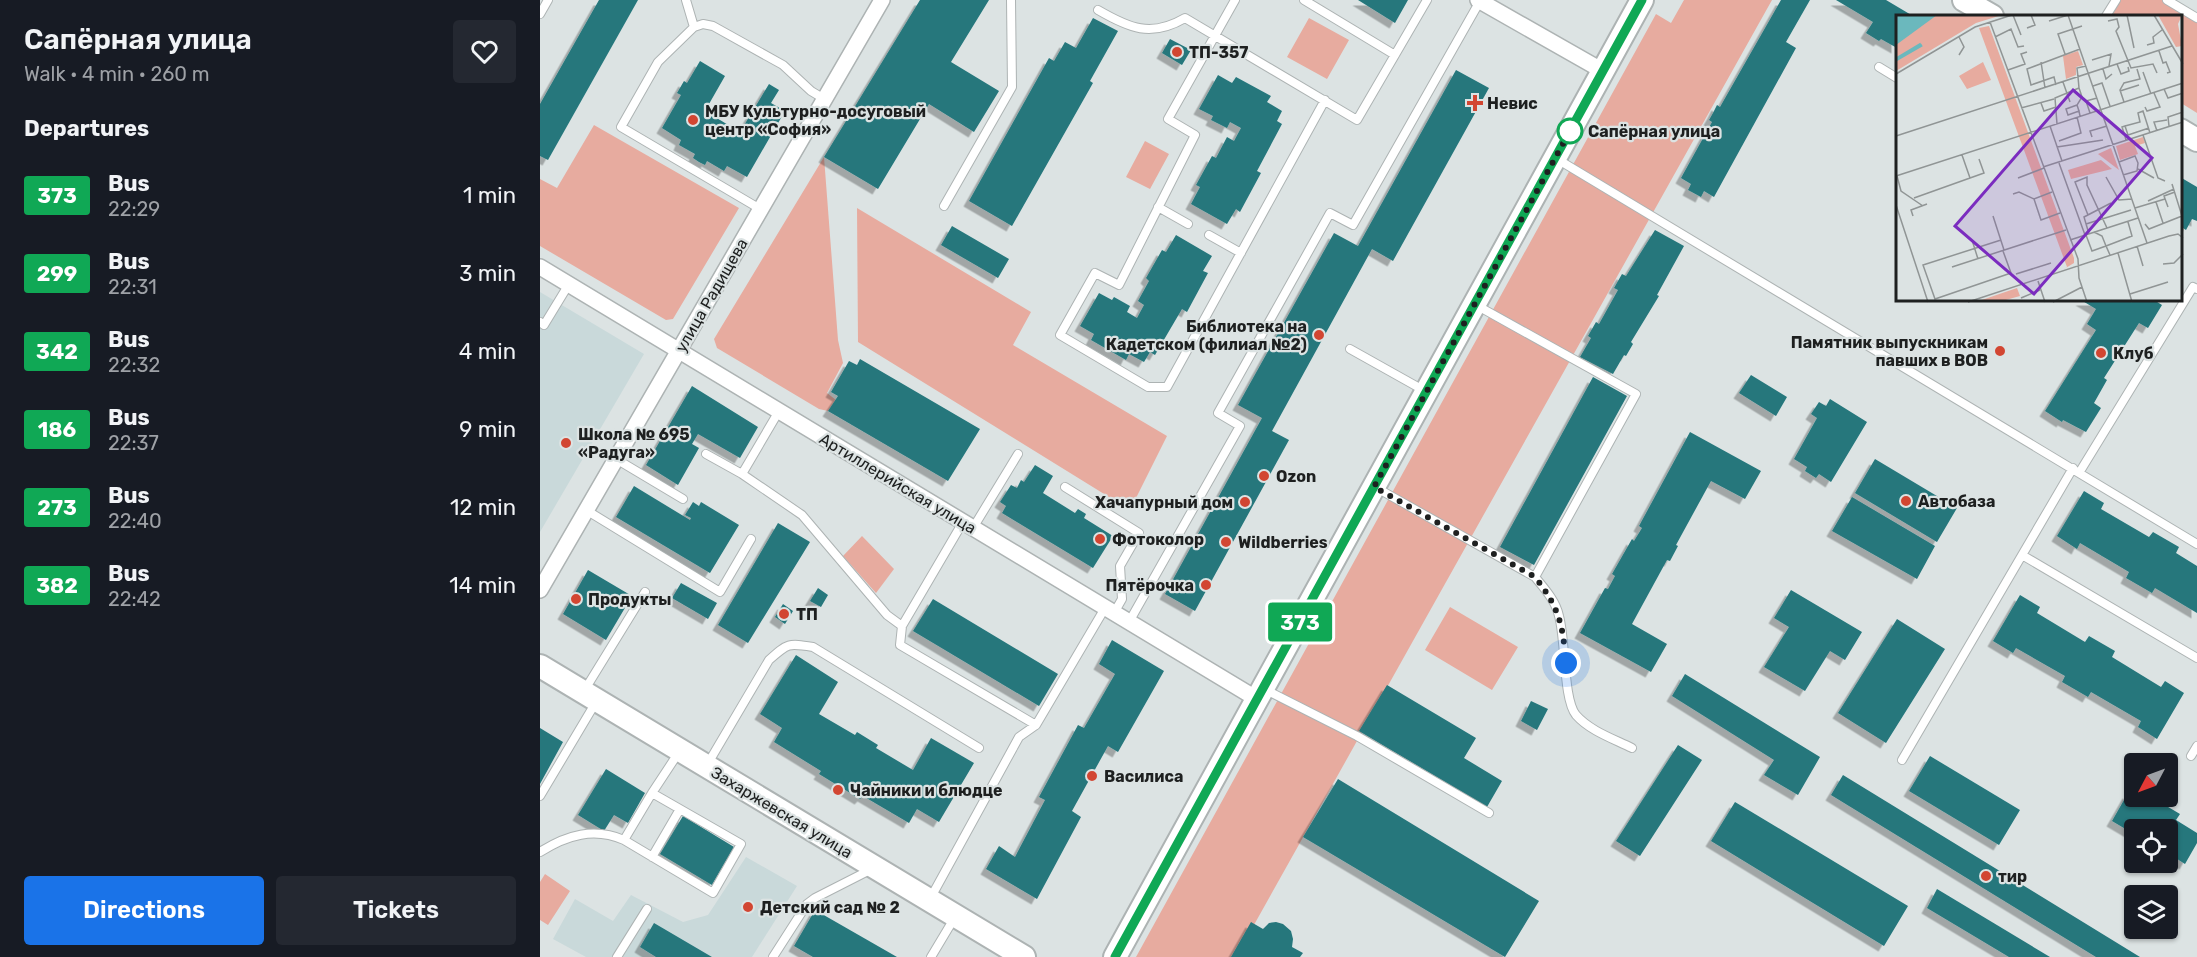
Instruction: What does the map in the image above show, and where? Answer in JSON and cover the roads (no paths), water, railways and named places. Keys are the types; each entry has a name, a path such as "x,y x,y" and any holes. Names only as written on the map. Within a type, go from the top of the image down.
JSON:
{"street":[{"name":"улица Радищева","path":"540,590 882,0"},
{"path":"1115,957 1642,0"},
{"path":"1964,0 1990,15"},
{"path":"1479,1 1603,71"},
{"path":"2182,131 2197,140"},
{"name":"Артиллерийская улица","path":"540,267 1110,611 1260,694"},
{"name":"Захаржевская улица","path":"540,666 1024,957"}],"lane":[{"path":"540,14 548,0"},
{"path":"686,0 694,27"},
{"path":"944,206 1012,87 1011,0"},
{"path":"1235,0 1168,119 1195,135 1119,285 1095,273 1060,335 1148,387 1167,387 1325,100"},
{"path":"1304,0 1395,55"},
{"path":"1098,10 1123,25 1138,29 1166,27 1185,18 1357,120 1427,0"},
{"path":"2107,15 2116,0"},
{"path":"2167,0 2197,18"},
{"path":"1129,622 1240,426 1218,413 1324,223 1330,213 1353,225 1479,1"},
{"path":"762,210 621,128 658,62 694,27 703,24 713,26 783,65 811,91 826,100"},
{"path":"1879,67 1896,77"},
{"path":"1556,158 2197,544"},
{"path":"1158,207 1188,224"},
{"path":"1209,236 1241,253"},
{"path":"541,326 569,284"},
{"path":"1902,760 2022,555 2193,287 2197,289"},
{"path":"1474,305 1636,394 1535,577"},
{"path":"1350,349 1427,391"},
{"path":"742,474 779,411"},
{"path":"706,454 742,474 802,514 886,615 902,626"},
{"path":"1018,454 902,626 900,645 1035,725"},
{"path":"616,459 683,498"},
{"path":"929,901 1019,737 1035,725 1110,611 1122,599 1120,566 1139,533 1065,487"},
{"path":"1374,487 1535,577 1549,594 1559,614 1565,645 1568,698 1576,715 1590,727 1632,748"},
{"path":"586,510 720,592 752,539"},
{"path":"2022,555 2197,658"},
{"path":"540,796 645,592"},
{"path":"707,766 769,660 792,643 813,647 979,748"},
{"path":"1260,694 1357,736 1489,813"},
{"path":"2191,756 2197,746"},
{"path":"624,840 680,750"},
{"path":"540,852 555,842 580,833 611,834 712,893 741,844 652,793"},
{"path":"652,857 680,809"},
{"path":"773,957 807,904 815,897 874,868"},
{"path":"617,957 647,909"},
{"path":"931,957 955,917"}],"place":[{"name":"ТП-357","path":"1177,52"},
{"name":"Невис","path":"1475,103"},
{"name":"МБУ Культурно-досуговый центр «София»","path":"693,120"},
{"name":"Сапёрная улица","path":"1570,131"},
{"name":"Библиотека на Кадетском (филиал №2)","path":"1319,335"},
{"name":"Памятник выпускникам павших в ВОВ","path":"2000,351"},
{"name":"Клуб","path":"2101,353"},
{"name":"Школа № 695 «Радуга»","path":"566,443"},
{"name":"Ozon","path":"1264,476"},
{"name":"Автобаза","path":"1906,501"},
{"name":"Хачапурный дом","path":"1245,502"},
{"name":"Фотоколор","path":"1100,539"},
{"name":"Wildberries","path":"1226,542"},
{"name":"Пятёрочка","path":"1206,585"},
{"name":"Продукты","path":"576,599"},
{"name":"ТП","path":"784,614"},
{"name":"Василиса","path":"1092,776"},
{"name":"Чайники и блюдце","path":"838,790"},
{"name":"тир","path":"1986,876"},
{"name":"Детский сад № 2","path":"748,907"}]}
